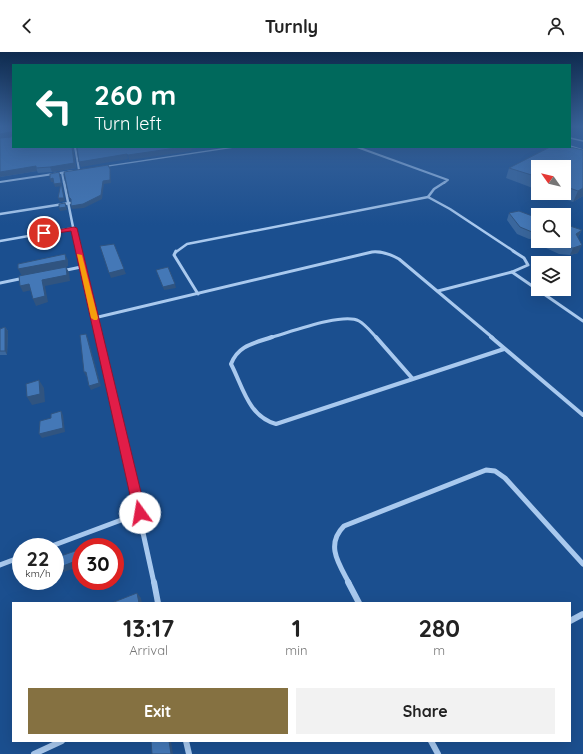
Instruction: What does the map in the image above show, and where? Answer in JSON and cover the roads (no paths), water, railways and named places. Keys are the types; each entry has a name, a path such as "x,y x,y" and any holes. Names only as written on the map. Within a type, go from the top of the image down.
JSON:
{"street":[{"path":"77,160 79,170"},
{"path":"95,168 151,160"},
{"path":"392,160 448,180 434,189 428,197"},
{"path":"0,182 87,169"},
{"path":"62,173 70,204 81,267 140,513 158,602"},
{"path":"198,294 174,255 176,251 187,244 428,197 450,208 524,258 528,265 512,272 438,290"},
{"path":"0,214 70,204"},
{"path":"0,241 74,228"},
{"path":"94,318 381,251 390,253 399,259 438,290 583,415"},
{"path":"59,271 81,267"},
{"path":"512,272 583,321"},
{"path":"0,283 30,277"},
{"path":"412,378 365,325 358,320 348,318 331,320 250,344 241,348 235,353 231,364 252,407 259,416 266,421 276,424 504,348"},
{"path":"358,602 334,554 335,540 339,531 344,526 482,470 489,469 498,472 505,478 583,564"},
{"path":"64,541 140,513"},
{"path":"0,565 12,560"},
{"path":"571,620 583,614"},
{"path":"34,754 60,742"},
{"path":"186,742 189,754"},
{"path":"432,742 438,754"}]}
